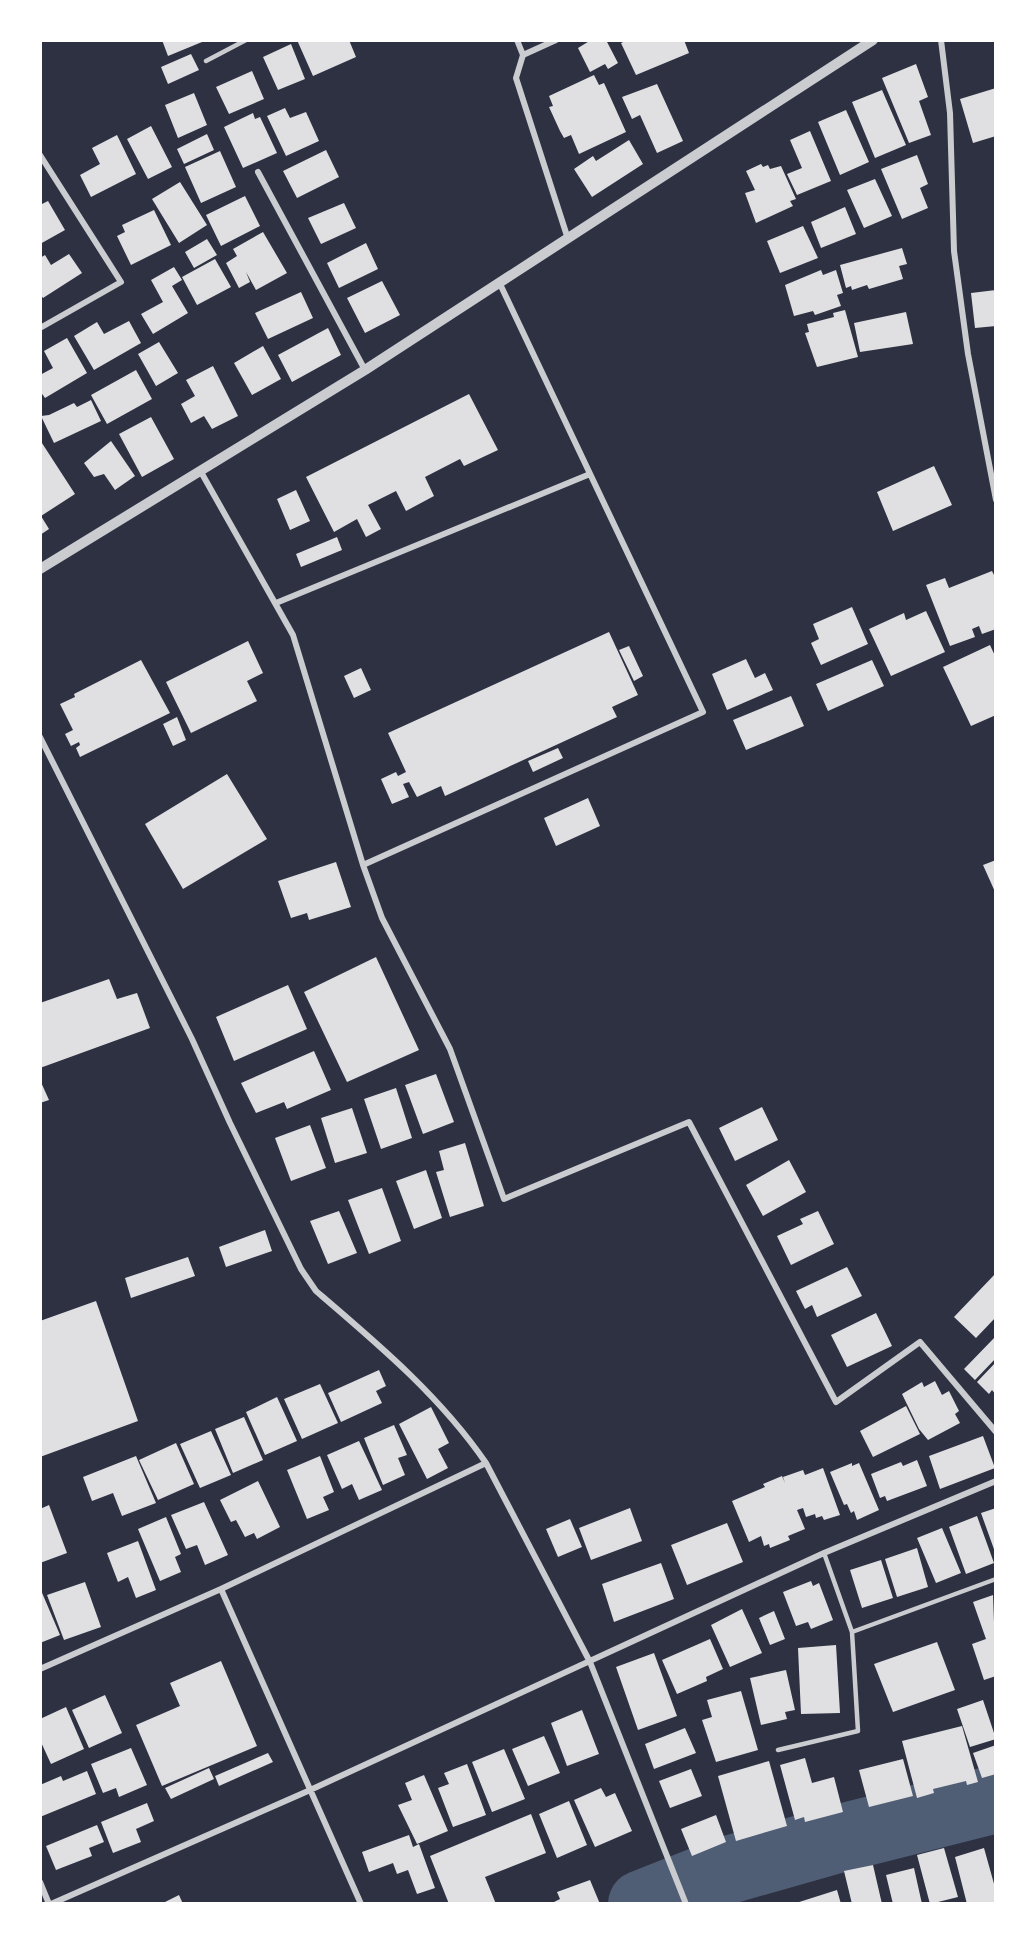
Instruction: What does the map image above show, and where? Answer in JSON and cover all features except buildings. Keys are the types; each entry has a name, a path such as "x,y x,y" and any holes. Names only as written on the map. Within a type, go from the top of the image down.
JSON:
{"street":[{"path":"517,40 524,55 516,78 568,240"},
{"path":"524,55 556,40"},
{"path":"40,569 365,370 873,40"},
{"path":"941,40 950,113 954,251 968,354 996,500"},
{"path":"40,155 122,282 40,328"},
{"path":"258,172 365,370"},
{"path":"363,865 703,712 500,284"},
{"path":"201,472 293,634 363,865 382,918 450,1049 504,1199 689,1122 836,1402 920,1342 996,1432"},
{"path":"276,603 590,474"},
{"path":"40,737 192,1039 301,1269 316,1291 382,1348 439,1402 486,1463 590,1662 664,1854 686,1904"},
{"path":"40,1669 221,1589 486,1463"},
{"path":"40,1882 50,1904 308,1791 824,1552 996,1481"},
{"path":"221,1589 308,1791 361,1904"}],"lane":[{"path":"206,61 246,40"},
{"path":"778,1750 858,1731 852,1632 824,1552"},
{"path":"852,1632 996,1579"}],"waterway":[{"path":"642,1904 728,1870 837,1839 996,1799"}]}
